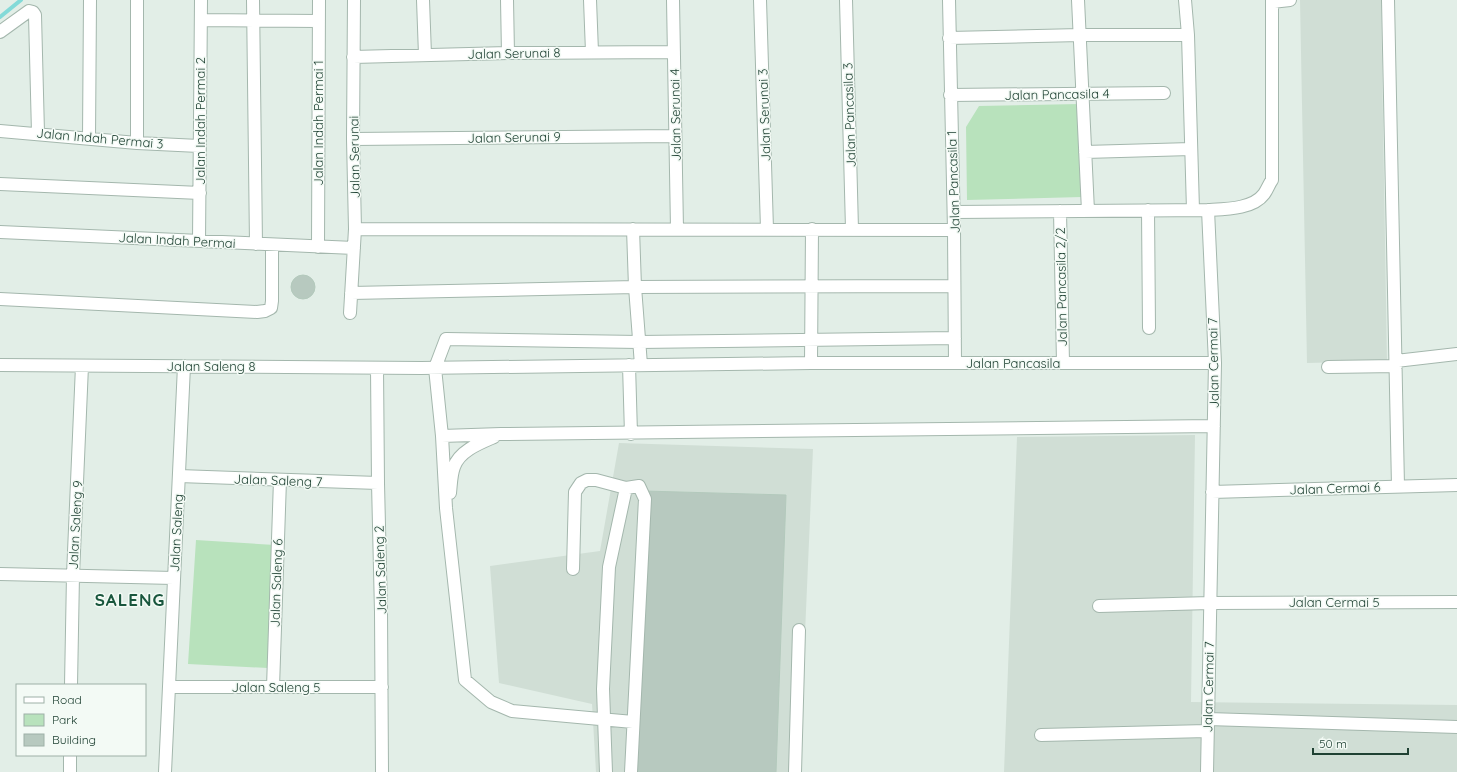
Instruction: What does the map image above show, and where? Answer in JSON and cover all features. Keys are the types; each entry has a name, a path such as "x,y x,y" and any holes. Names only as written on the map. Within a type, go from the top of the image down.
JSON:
{"street":[{"path":"89,138 90,0"},
{"path":"137,0 137,142"},
{"name":"Jalan Indah Permai 2","path":"199,241 201,0"},
{"path":"253,0 256,244"},
{"name":"Jalan Indah Permai 1","path":"318,247 319,0"},
{"name":"Jalan Serunai","path":"350,313 355,228 353,139 354,0"},
{"path":"423,0 425,55"},
{"path":"507,0 508,52"},
{"path":"590,0 592,52"},
{"name":"Jalan Serunai 4","path":"673,0 677,229"},
{"name":"Jalan Serunai 3","path":"760,0 767,229"},
{"name":"Jalan Pancasila 3","path":"846,0 852,229"},
{"name":"Jalan Pancasila 1","path":"949,0 950,95 954,212 954,363"},
{"path":"1078,0 1088,211"},
{"path":"1185,0 1188,35 1193,210"},
{"path":"954,212 1208,210 1236,208 1248,205 1264,195 1272,180 1272,1 1290,0"},
{"path":"1388,0 1398,486"},
{"path":"0,32 29,11 33,12 35,15 38,133"},
{"path":"201,20 319,21"},
{"path":"949,38 1080,35 1188,35"},
{"name":"Jalan Serunai 8","path":"353,57 508,52 674,52"},
{"name":"Jalan Pancasila 4","path":"950,95 1164,93"},
{"name":"Jalan Indah Permai 3","path":"0,131 199,146"},
{"name":"Jalan Serunai 9","path":"353,139 675,136"},
{"path":"1085,152 1191,149"},
{"path":"0,184 200,193"},
{"path":"1148,210 1149,328"},
{"name":"Jalan Cermai 7","path":"1207,772 1215,363 1208,210"},
{"name":"Jalan Pancasila 2/2","path":"1060,211 1062,363"},
{"path":"355,228 954,230"},
{"path":"631,434 635,365 639,342 633,229"},
{"path":"811,363 812,229"},
{"name":"Jalan Indah Permai","path":"0,232 354,248"},
{"path":"0,299 257,312 265,311 271,308 272,245"},
{"path":"351,293 635,287 954,286"},
{"path":"633,722 604,718 512,711 491,702 464,680 446,508 442,436 435,368 446,339 639,342 955,338"},
{"path":"1328,366 1396,363 1457,354"},
{"name":"Jalan Pancasila","path":"635,365 811,363 1215,363"},
{"name":"Jalan Saleng 8","path":"0,365 435,368 635,365"},
{"name":"Jalan Saleng 9","path":"71,684 73,575 82,366"},
{"name":"Jalan Saleng","path":"165,772 184,366"},
{"name":"Jalan Saleng 2","path":"377,368 378,483 382,612 382,772"},
{"path":"442,436 501,434 631,434 1214,426"},
{"path":"446,508 450,495 454,466 464,452 501,434"},
{"name":"Jalan Saleng 7","path":"179,476 378,483"},
{"name":"Jalan Saleng 6","path":"273,687 280,480"},
{"path":"573,569 575,492 581,483 587,480 596,480 626,488 639,486 645,499 631,772"},
{"name":"Jalan Cermai 6","path":"1212,492 1457,485"},
{"path":"606,772 603,688 609,567 626,488"},
{"path":"0,574 174,578"},
{"name":"Jalan Cermai 5","path":"1099,606 1210,603 1457,602"},
{"path":"795,772 799,630"},
{"name":"Jalan Saleng 5","path":"169,687 382,687"},
{"path":"1041,735 1208,725 1457,727"},
{"path":"70,756 70,772"}],"shaded area":[{"path":"1300,0 1381,0 1387,361 1307,363"},
{"path":"1195,435 1191,702 1457,705 1457,772 1004,772 1017,437"},
{"path":"619,443 813,449 799,772 596,772 592,704 499,683 490,566 600,551"}],"green space":[{"path":"1080,104 1082,197 967,200 966,127 979,106"},
{"path":"196,540 275,545 268,668 188,664"}],"building":[{"path":"303,275 312,278 315,287 312,296 303,299 294,296 291,287 294,278"},
{"path":"644,491 786,495 776,772 634,772"}],"waterway":[{"path":"0,17 21,0"}],"district":[{"name":"SALENG","path":"130,599"}]}
